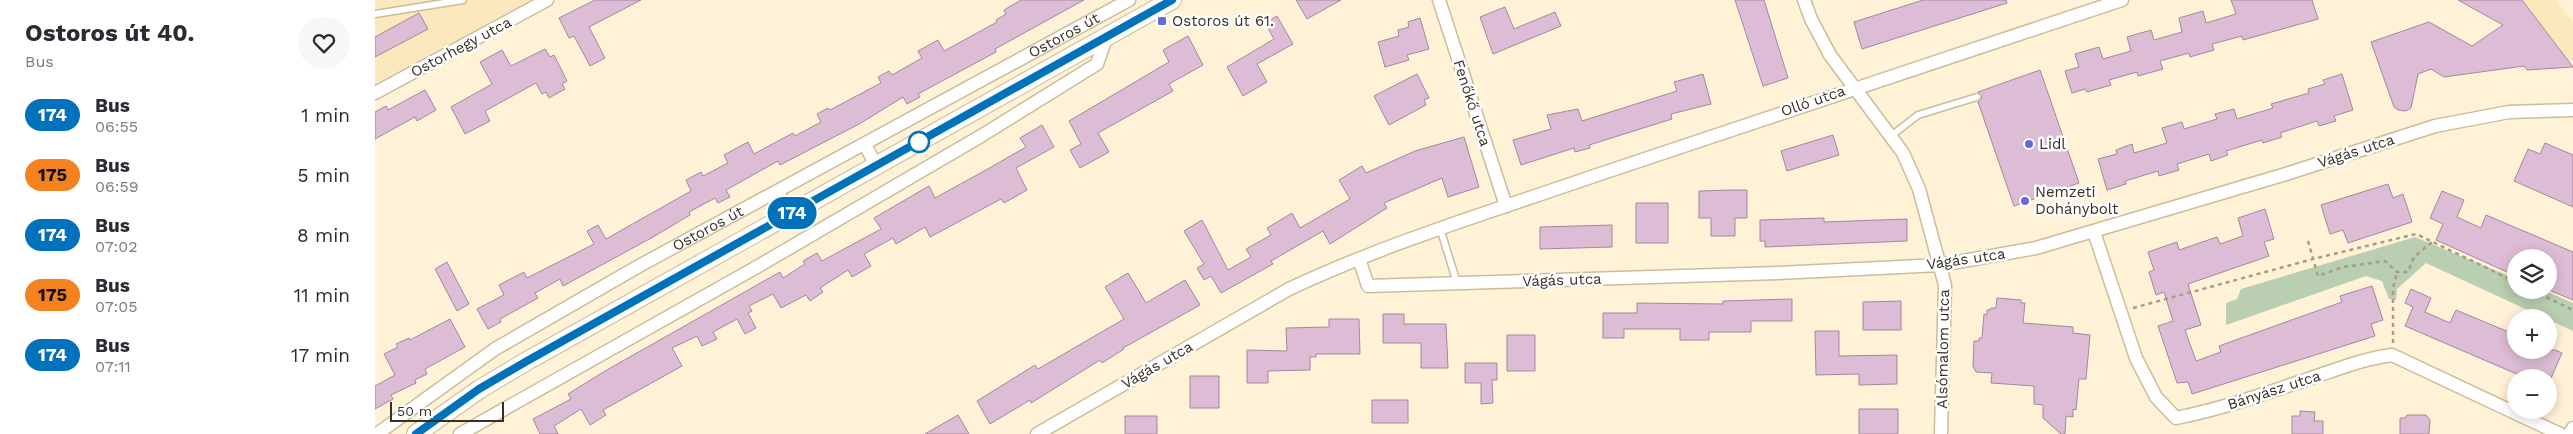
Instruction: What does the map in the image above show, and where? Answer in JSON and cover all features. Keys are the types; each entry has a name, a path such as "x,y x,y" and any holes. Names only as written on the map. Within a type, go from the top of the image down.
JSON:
{"main road":[{"name":"Ostoros út","path":"416,434 479,389 527,361 1172,0"}],"street":[{"name":"Ostorhegy utca","path":"375,93 547,0"},
{"name":"Ostoros út","path":"377,434 495,349 639,266 1129,0"},
{"name":"Fenőkő utca","path":"1439,0 1506,206"},
{"name":"Alsómalom utca","path":"1804,0 1811,19 1830,55 1903,153 1919,189 1945,285 1941,434"},
{"name":"Olló utca","path":"1506,206 1855,87 2122,0"},
{"name":"Ostoros út","path":"460,434 755,268 981,136 1097,64 1106,38"},
{"name":"Vágás utca","path":"1359,259 1368,286 1940,265 2036,248 2094,232 2435,126 2509,112 2573,110"},
{"path":"865,144 876,166"},
{"path":"778,192 789,214"},
{"name":"Vágás utca","path":"1037,434 1289,289 1359,259 1440,228 1506,206"},
{"name":"Bányász utca","path":"2094,232 2119,312 2136,358 2156,398 2176,418 2205,412 2263,394 2366,358 2393,356 2560,434"},
{"path":"2569,434 2573,428"}],"lane":[{"path":"375,14 459,0"},
{"path":"1891,136 1918,116 1977,97"},
{"path":"1440,228 1457,283"}],"path":[{"path":"2119,312 2313,259 2416,234 2507,278"},
{"path":"2308,242 2318,276 2343,267 2385,261 2397,272 2409,272 2414,257 2432,242"},
{"path":"2393,356 2393,288 2397,272"},
{"path":"2550,299 2573,310"}],"shaded area":[{"path":"375,0 530,0 375,84"},
{"path":"2523,0 2556,0 2573,22 2573,60 2568,60 2559,52"}],"green space":[{"path":"2415,237 2507,275 2507,299 2557,299 2557,296 2573,303 2573,331 2557,324 2557,309 2525,309 2426,263 2397,289 2396,300 2389,299 2382,281 2366,276 2226,325 2226,303 2237,299 2241,289"}],"building":[{"path":"595,0 641,0 589,27 605,58 590,66 574,36 569,38 559,18"},
{"path":"1021,0 1084,0 995,49 996,52 918,94 920,97 907,104 903,97 861,123 780,165 778,161 726,190 730,197 718,203 715,198 689,212 690,215 653,237 563,286 560,279 535,293 538,298 500,319 501,322 488,329 477,309 504,295 499,285 524,272 527,278 594,244 587,231 598,225 606,239 691,191 686,180 701,172 703,176 728,163 724,155 748,142 754,154 793,133 795,136 821,122 817,114 828,108 830,110 881,83 878,77 889,71 892,75 922,58 918,51 938,40 944,51 997,22 996,20 1006,14 1004,10"},
{"path":"1296,0 1341,0 1307,19"},
{"path":"1735,0 1764,0 1788,78 1763,86"},
{"path":"1923,0 2006,0 2007,3 1862,49 1854,22"},
{"path":"2231,0 2312,0 2318,19 2243,40 2242,36 2212,44 2214,50 2190,57 2189,53 2160,61 2163,69 2138,76 2137,72 2109,80 2111,85 2087,92 2085,89 2072,93 2065,71 2079,67 2075,54 2099,47 2103,59 2131,51 2127,37 2151,30 2154,40 2182,32 2179,18 2203,11 2206,23 2236,14"},
{"path":"2458,0 2522,0 2573,67 2527,70 2524,66 2444,77 2431,69 2418,74 2411,108 2406,111 2398,110 2394,107 2371,42 2429,22 2472,46 2503,25"},
{"path":"1505,7 1514,29 1555,12 1561,26 1493,54 1480,17"},
{"path":"419,13 428,29 375,57 375,37"},
{"path":"1277,16 1293,44 1257,64 1267,82 1243,96 1227,67 1274,39 1265,23"},
{"path":"1420,18 1429,49 1407,55 1409,60 1385,67 1378,42 1399,36 1398,30 1409,27 1408,22"},
{"path":"1188,36 1203,65 1169,84 1173,91 1098,133 1109,152 1080,168 1070,150 1081,144 1069,121 1169,62 1163,50"},
{"path":"545,49 550,57 554,55 567,81 562,84 565,89 549,98 546,92 542,94 536,83 485,111 490,121 465,134 451,107 492,84 480,62 502,50 511,66"},
{"name":"Lidl","path":"2040,70 2079,183 2014,206 1978,102 1982,98 1978,92"},
{"path":"1417,74 1429,98 1424,100 1426,105 1389,125 1374,96"},
{"path":"1703,74 1711,104 1671,114 1672,119 1589,145 1590,148 1575,152 1574,148 1521,165 1513,140 1551,129 1547,115 1578,109 1582,121 1677,91 1674,82"},
{"path":"2342,74 2353,110 2334,116 2336,121 2319,126 2317,121 2280,133 2282,137 2263,143 2262,140 2226,151 2228,155 2211,161 2209,154 2177,164 2179,170 2159,176 2158,171 2125,181 2126,184 2107,190 2098,159 2117,154 2116,150 2132,144 2134,153 2167,143 2162,128 2182,122 2184,129 2217,119 2215,114 2234,109 2237,119 2273,108 2271,104 2309,93 2308,89 2325,84 2323,80"},
{"path":"425,90 436,110 417,121 415,117 375,139 375,112 386,106 388,110"},
{"path":"1042,125 1054,147 1016,168 1027,190 1004,203 1001,199 930,237 925,227 896,244 893,238 864,254 871,266 852,277 848,270 820,288 823,292 810,301 806,295 781,308 773,294 749,306 752,311 748,313 756,328 745,334 737,319 713,332 717,339 702,346 697,336 672,348 682,366 603,410 606,415 590,425 581,409 554,426 558,434 540,434 533,419 571,399 568,394 605,371 780,272 783,278 805,264 803,261 817,253 822,261 881,229 874,218 929,186 935,198 986,170 1026,147 1020,138"},
{"path":"1833,135 1839,155 1787,171 1781,151"},
{"path":"1464,137 1479,187 1448,197 1442,178 1384,203 1387,208 1330,244 1323,231 1271,261 1273,264 1221,293 1211,276 1204,280 1197,268 1204,264 1184,231 1202,220 1228,270 1251,257 1246,249 1271,235 1267,228 1292,213 1300,228 1350,199 1339,180 1362,166 1366,173 1415,151"},
{"path":"2545,143 2573,155 2573,207 2514,181 2528,149 2540,154"},
{"path":"2388,184 2393,198 2403,194 2412,222 2348,243 2343,230 2330,234 2321,205"},
{"path":"1747,190 1747,218 1735,218 1735,236 1711,236 1711,218 1699,218 1699,191"},
{"path":"2442,191 2464,200 2457,217 2481,228 2486,215 2573,252 2573,300 2557,293 2557,249 2507,249 2507,272 2436,240 2443,224 2430,218"},
{"path":"1636,203 1668,203 1668,243 1636,243"},
{"path":"2265,209 2274,239 2264,242 2269,256 2188,284 2201,325 2185,330 2196,361 2221,352 2219,346 2342,302 2340,296 2372,286 2383,320 2371,324 2375,336 2192,394 2188,382 2177,383 2158,326 2173,321 2164,292 2156,295 2149,272 2154,270 2148,252 2177,242 2179,250 2217,237 2220,244 2243,236 2238,218"},
{"path":"1824,218 1824,222 1907,219 1907,241 1765,247 1765,241 1760,241 1760,220"},
{"path":"1612,225 1612,247 1540,249 1540,227"},
{"path":"447,262 469,304 457,311 435,269"},
{"path":"1128,273 1146,303 1185,280 1200,305 1123,348 1102,363 1100,360 1031,403 1030,400 990,424 977,401 1035,365 1038,369 1124,319 1105,287"},
{"path":"2411,289 2431,298 2425,312 2450,323 2456,310 2507,331 2507,359 2557,359 2557,351 2562,353 2555,369 2507,370 2405,326 2413,307 2405,303"},
{"path":"1997,298 2021,300 2021,303 2025,303 2023,323 2073,327 2073,333 2090,335 2086,379 2079,379 2076,410 2073,409 2073,417 2066,416 2065,434 2061,434 2043,418 2043,405 2034,404 2034,386 1991,383 1992,373 1976,372 1973,366 1974,341 1979,341 1979,338 1982,338 1984,314 1987,315 1987,310 1991,308 1996,308"},
{"path":"1792,299 1792,321 1751,321 1751,332 1709,332 1709,340 1680,340 1680,329 1624,329 1624,338 1603,338 1603,313 1637,313 1637,303 1723,304 1723,301"},
{"path":"1901,301 1901,330 1863,330 1863,302"},
{"path":"1383,314 1404,314 1404,324 1446,324 1448,368 1421,368 1421,343 1383,343"},
{"path":"450,319 465,347 425,369 427,374 415,380 416,383 391,395 393,399 375,409 375,386 395,375 384,354 398,347 396,344 409,338 410,340"},
{"path":"1329,319 1359,319 1360,354 1316,354 1316,357 1310,357 1310,370 1268,371 1268,383 1247,383 1247,350 1287,351 1286,328 1329,327"},
{"path":"1815,331 1839,331 1839,356 1897,355 1897,384 1859,385 1859,374 1816,375"},
{"path":"1507,335 1535,335 1535,371 1507,371"},
{"path":"1465,363 1497,363 1497,380 1492,380 1493,403 1481,404 1481,383 1465,383"},
{"path":"1190,376 1219,376 1219,408 1190,408"},
{"path":"1372,400 1408,400 1408,423 1372,423"},
{"path":"1859,409 1898,409 1898,434 1859,434"},
{"path":"2300,411 2315,412 2314,421 2323,421 2323,434 2292,434 2292,416 2300,416"},
{"path":"958,415 969,434 925,434"},
{"path":"2407,415 2426,415 2430,420 2429,434 2400,434 2400,418 2405,418"},
{"path":"1125,416 1157,416 1157,434 1125,434"}],"bus line":[{"name":"174","path":"416,434 479,389 527,361 1172,0"}],"place":[{"name":"Ostoros út 61.","path":"1162,21"},
{"name":"Lidl","path":"2029,144"},
{"name":"Nemzeti Dohánybolt","path":"2025,201"}]}
